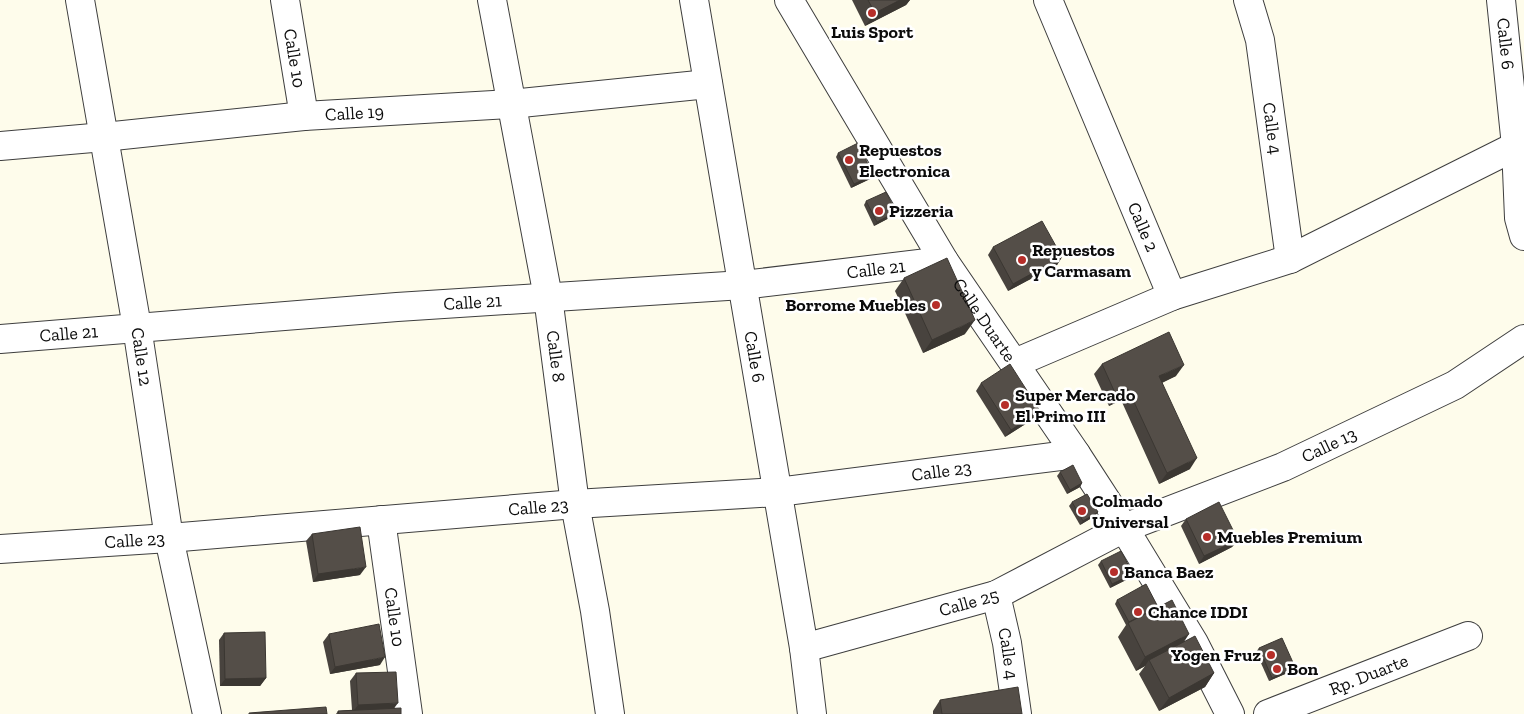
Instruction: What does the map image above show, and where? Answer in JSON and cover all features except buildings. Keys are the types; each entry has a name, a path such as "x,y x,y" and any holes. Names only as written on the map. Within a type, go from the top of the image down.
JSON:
{"street":[{"name":"Calle 12","path":"80,0 137,327 169,538 207,714"},
{"name":"Calle 10","path":"285,0 304,116"},
{"name":"Calle 8","path":"492,0 548,297 575,504 595,611 610,714"},
{"name":"Calle 6","path":"694,0 804,648 812,714"},
{"name":"Calle Duarte","path":"789,0 944,261 1015,363 1124,528 1194,644 1230,714"},
{"name":"Calle 2","path":"1048,0 1172,296"},
{"name":"Calle 4","path":"1248,0 1260,40 1290,260"},
{"name":"Calle 6","path":"1501,0 1522,222"},
{"name":"Calle 19","path":"0,146 304,116 511,104 708,84"},
{"path":"1015,363 1172,296 1290,260 1516,146"},
{"name":"Calle 21","path":"0,339 548,297 743,285 944,261"},
{"name":"Calle 13","path":"1124,528 1283,467 1454,385 1524,339"},
{"name":"Calle 23","path":"0,549 169,538 575,504 778,492 1076,454"},
{"name":"Calle 10","path":"381,520 408,714"},
{"name":"Calle 25","path":"804,648 996,595 1124,528"},
{"name":"Calle 4","path":"996,595 1007,643 1017,714"},
{"name":"Rp. Duarte","path":"1268,714 1468,636"}],"place":[{"name":"Luis Sport","path":"872,13"},
{"name":"Repuestos Electronica","path":"849,160"},
{"name":"Pizzeria","path":"879,211"},
{"name":"Repuestos y Carmasam","path":"1022,260"},
{"name":"Borrome Muebles","path":"936,305"},
{"name":"Super Mercado El Primo III","path":"1005,405"},
{"name":"Colmado Universal","path":"1082,511"},
{"name":"Muebles Premium","path":"1207,537"},
{"name":"Banca Baez","path":"1114,572"},
{"name":"Chance IDDI","path":"1138,612"},
{"name":"Yogen Fruz","path":"1271,655"},
{"name":"Bon","path":"1277,669"}]}
